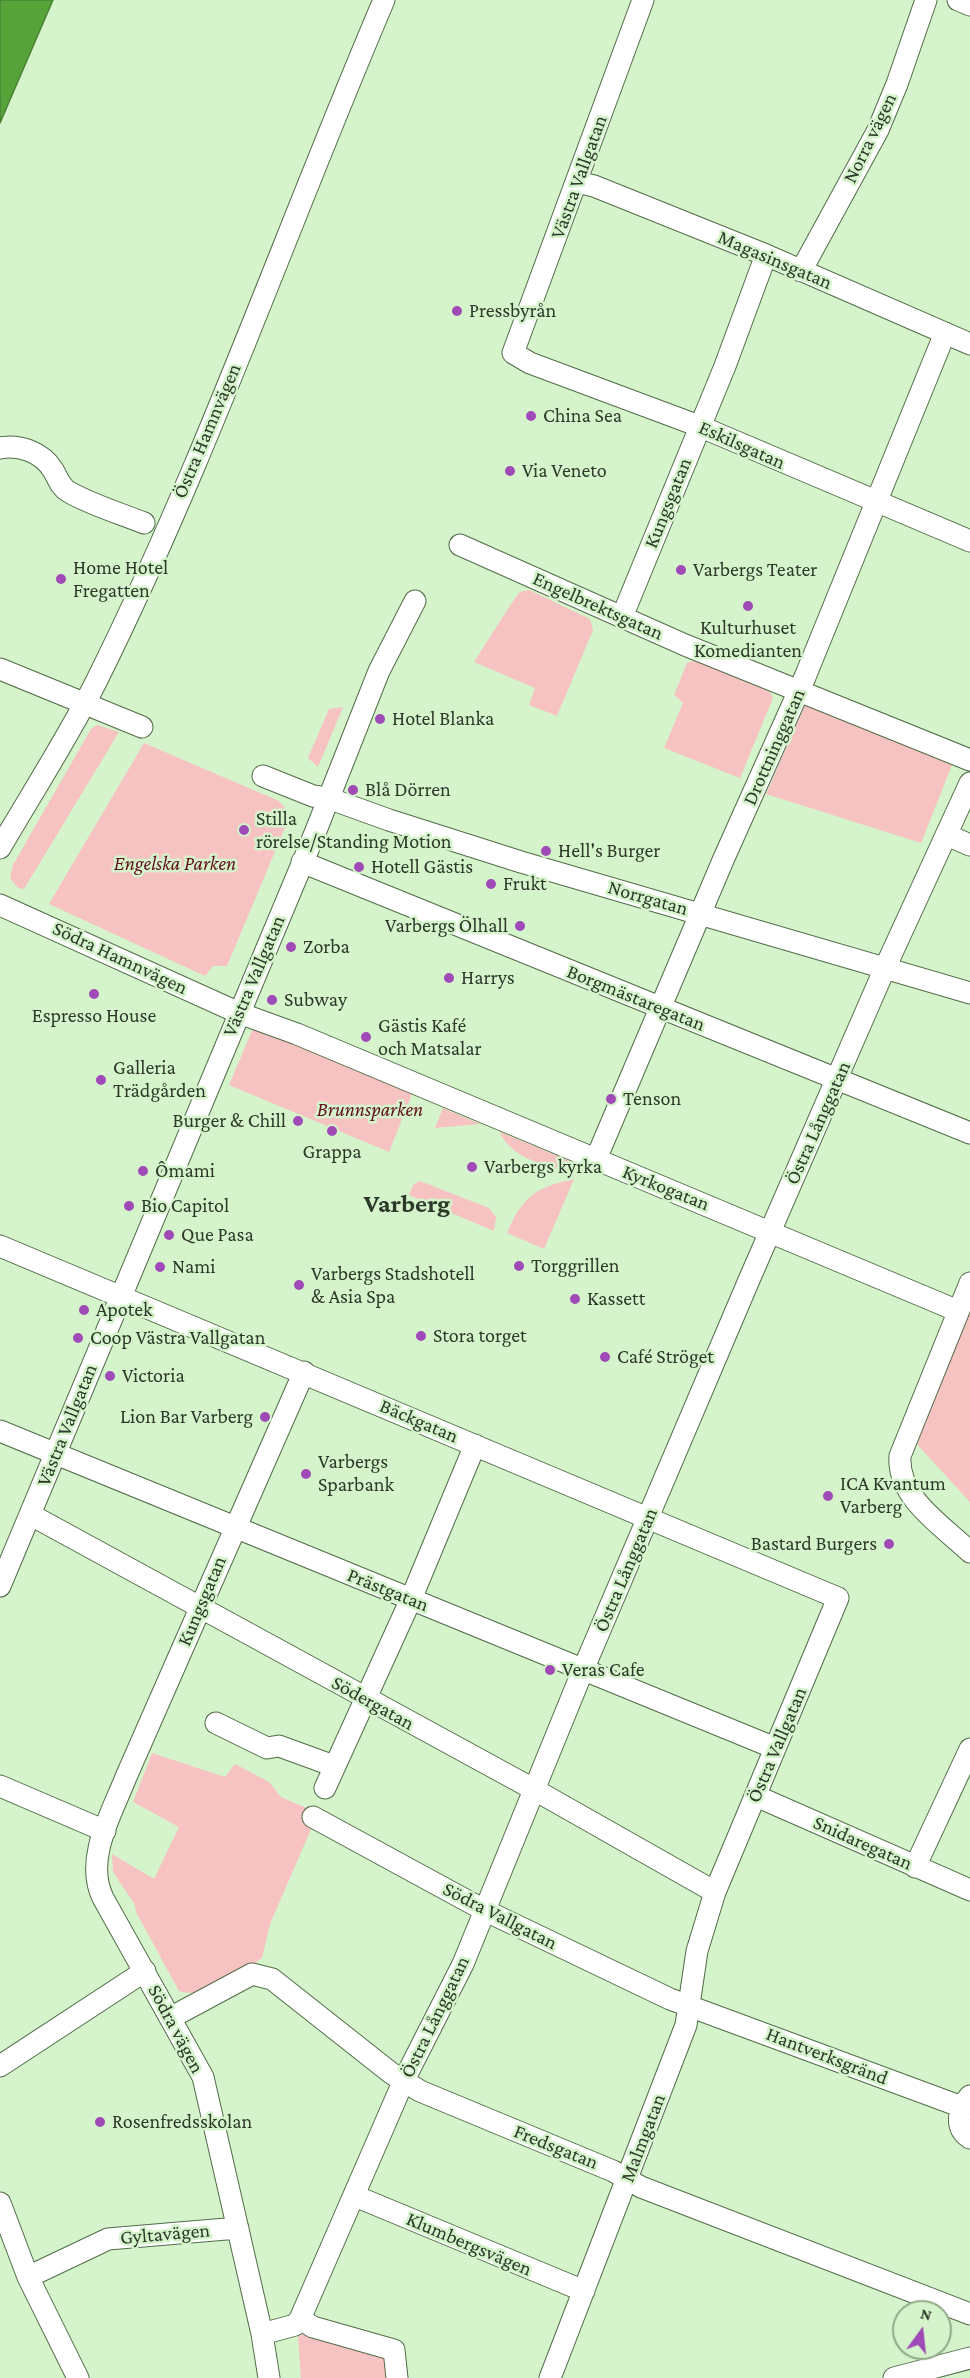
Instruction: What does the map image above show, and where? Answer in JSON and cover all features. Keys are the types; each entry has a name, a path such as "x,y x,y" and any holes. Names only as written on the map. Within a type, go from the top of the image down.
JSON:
{"street":[{"name":"Östra Hamnvägen","path":"0,848 84,703 190,476 324,140 384,0"},
{"name":"Västra Vallgatan","path":"513,353 643,0"},
{"name":"Norra vägen","path":"801,271 878,130 897,84 926,0"},
{"path":"958,0 970,5"},
{"name":"Magasinsgatan","path":"577,182 605,190 766,255 970,344"},
{"name":"Kungsgatan","path":"622,617 766,255"},
{"name":"Drottninggatan","path":"596,1159 798,692 945,333"},
{"name":"Eskilsgatan","path":"513,353 530,363 699,426 970,541"},
{"path":"0,448 16,445 30,452 48,463 58,481 69,492 144,523"},
{"name":"Engelbrektsgatan","path":"460,545 798,692 970,760"},
{"name":"Västra Vallgatan","path":"0,1586 302,862 379,671 415,601"},
{"path":"0,669 142,727"},
{"name":"Norrgatan","path":"263,776 313,795 521,862 970,993"},
{"name":"Östra Långgatan","path":"300,2319 404,2080 463,1964 648,1517 885,968 970,783"},
{"path":"947,834 970,845"},
{"name":"Borgmästaregatan","path":"302,862 970,1133"},
{"name":"Södra Hamnvägen","path":"0,905 239,1013"},
{"name":"Kyrkogatan","path":"239,1013 297,1034 958,1311"},
{"name":"Bäckgatan","path":"0,1246 838,1598"},
{"path":"970,1283 900,1456 899,1470 909,1493 970,1552"},
{"name":"Kungsgatan","path":"105,1831 234,1527 304,1372"},
{"name":"Prästgatan","path":"0,1431 775,1749"},
{"path":"325,1788 411,1599 475,1445"},
{"name":"Södergatan","path":"31,1515 536,1790 715,1892"},
{"name":"Östra Vallgatan","path":"715,1892 838,1598"},
{"path":"216,1723 267,1748 279,1746 334,1766"},
{"path":"915,1867 970,1749"},
{"path":"0,1786 105,1831"},
{"name":"Snidaregatan","path":"756,1796 970,1890"},
{"name":"Södra Vallgatan","path":"313,1817 484,1910 607,1970 691,2006"},
{"name":"Södra vägen","path":"105,1831 95,1873 98,1887 202,2077 262,2334 269,2378"},
{"name":"Malmgatan","path":"550,2378 686,2025 691,2006 698,1952 715,1892"},
{"path":"0,2066 145,1971"},
{"name":"Fredsgatan","path":"170,2018 252,1974 261,1974 272,1979 420,2091 642,2187 970,2314"},
{"name":"Hantverksgränd","path":"691,2006 966,2102 960,2128 970,2138"},
{"name":"Klumbergsvägen","path":"355,2196 584,2291"},
{"path":"0,2203 28,2277 78,2378"},
{"name":"Gyltavägen","path":"28,2277 108,2239 238,2228"},
{"path":"262,2334 295,2325 300,2319 313,2327 394,2350 397,2378"},
{"path":"894,2378 970,2358"}],"green space":[{"path":"529,590 590,619 593,630 557,716 529,705 535,688 474,662 513,601 520,592"},
{"path":"696,660 770,692 773,698 740,778 664,748 683,703 674,695 687,663"},
{"path":"807,701 954,760 921,843 766,794"},
{"path":"343,707 318,767 308,758 329,709"},
{"path":"97,725 119,732 24,889 18,888 10,878 13,865 91,729"},
{"name":"Engelska Parken","path":"144,743 279,801 286,809 287,823 227,966 213,966 205,976 49,904"},
{"name":"Brunnsparken","path":"254,1026 412,1094 389,1152 229,1085"},
{"path":"443,1108 480,1124 435,1128"},
{"path":"500,1132 570,1161 561,1169 534,1162 509,1146"},
{"path":"574,1179 544,1249 507,1233 518,1210 532,1196 540,1190"},
{"path":"420,1181 489,1208 496,1217 494,1231 409,1195 413,1185"},
{"path":"970,1311 970,1502 914,1441"},
{"path":"152,1753 225,1777 235,1764 269,1782 281,1797 318,1813 270,1924 262,1958 222,1984 200,1992 179,1991 136,1912 135,1905 113,1872 112,1854 154,1879 179,1827 133,1802"},
{"path":"307,2333 387,2357 389,2378 301,2378 298,2336"}],"shaded area":[{"path":"0,0 53,0 0,123"}],"place":[{"name":"Pressbyrån","path":"457,311"},
{"name":"China Sea","path":"531,416"},
{"name":"Via Veneto","path":"510,471"},
{"name":"Varbergs Teater","path":"681,570"},
{"name":"Home Hotel Fregatten","path":"61,579"},
{"name":"Kulturhuset Komedianten","path":"748,606"},
{"name":"Hotel Blanka","path":"380,719"},
{"name":"Blå Dörren","path":"353,790"},
{"name":"Stilla rörelse/Standing Motion","path":"244,830"},
{"name":"Hell's Burger","path":"546,851"},
{"name":"Hotell Gästis","path":"359,867"},
{"name":"Frukt","path":"491,884"},
{"name":"Varbergs Ölhall","path":"520,926"},
{"name":"Zorba","path":"291,947"},
{"name":"Harrys","path":"449,978"},
{"name":"Espresso House","path":"94,994"},
{"name":"Subway","path":"272,1000"},
{"name":"Gästis Kafé och Matsalar","path":"366,1037"},
{"name":"Galleria Trädgården","path":"101,1080"},
{"name":"Tenson","path":"611,1099"},
{"name":"Burger & Chill","path":"298,1121"},
{"name":"Grappa","path":"332,1131"},
{"name":"Varbergs kyrka","path":"472,1167"},
{"name":"Ômami","path":"143,1171"},
{"name":"Bio Capitol","path":"129,1206"},
{"name":"Que Pasa","path":"169,1235"},
{"name":"Torggrillen","path":"519,1266"},
{"name":"Nami","path":"160,1267"},
{"name":"Varbergs Stadshotell & Asia Spa","path":"299,1285"},
{"name":"Kassett","path":"575,1299"},
{"name":"Apotek","path":"84,1310"},
{"name":"Stora torget","path":"421,1336"},
{"name":"Coop Västra Vallgatan","path":"78,1338"},
{"name":"Café Ströget","path":"605,1357"},
{"name":"Victoria","path":"110,1376"},
{"name":"Lion Bar Varberg","path":"265,1417"},
{"name":"Varbergs Sparbank","path":"306,1474"},
{"name":"ICA Kvantum Varberg","path":"828,1496"},
{"name":"Bastard Burgers","path":"889,1544"},
{"name":"Veras Cafe","path":"550,1670"},
{"name":"Rosenfredsskolan","path":"100,2122"}],"district":[{"name":"Varberg","path":"407,1204"}]}
